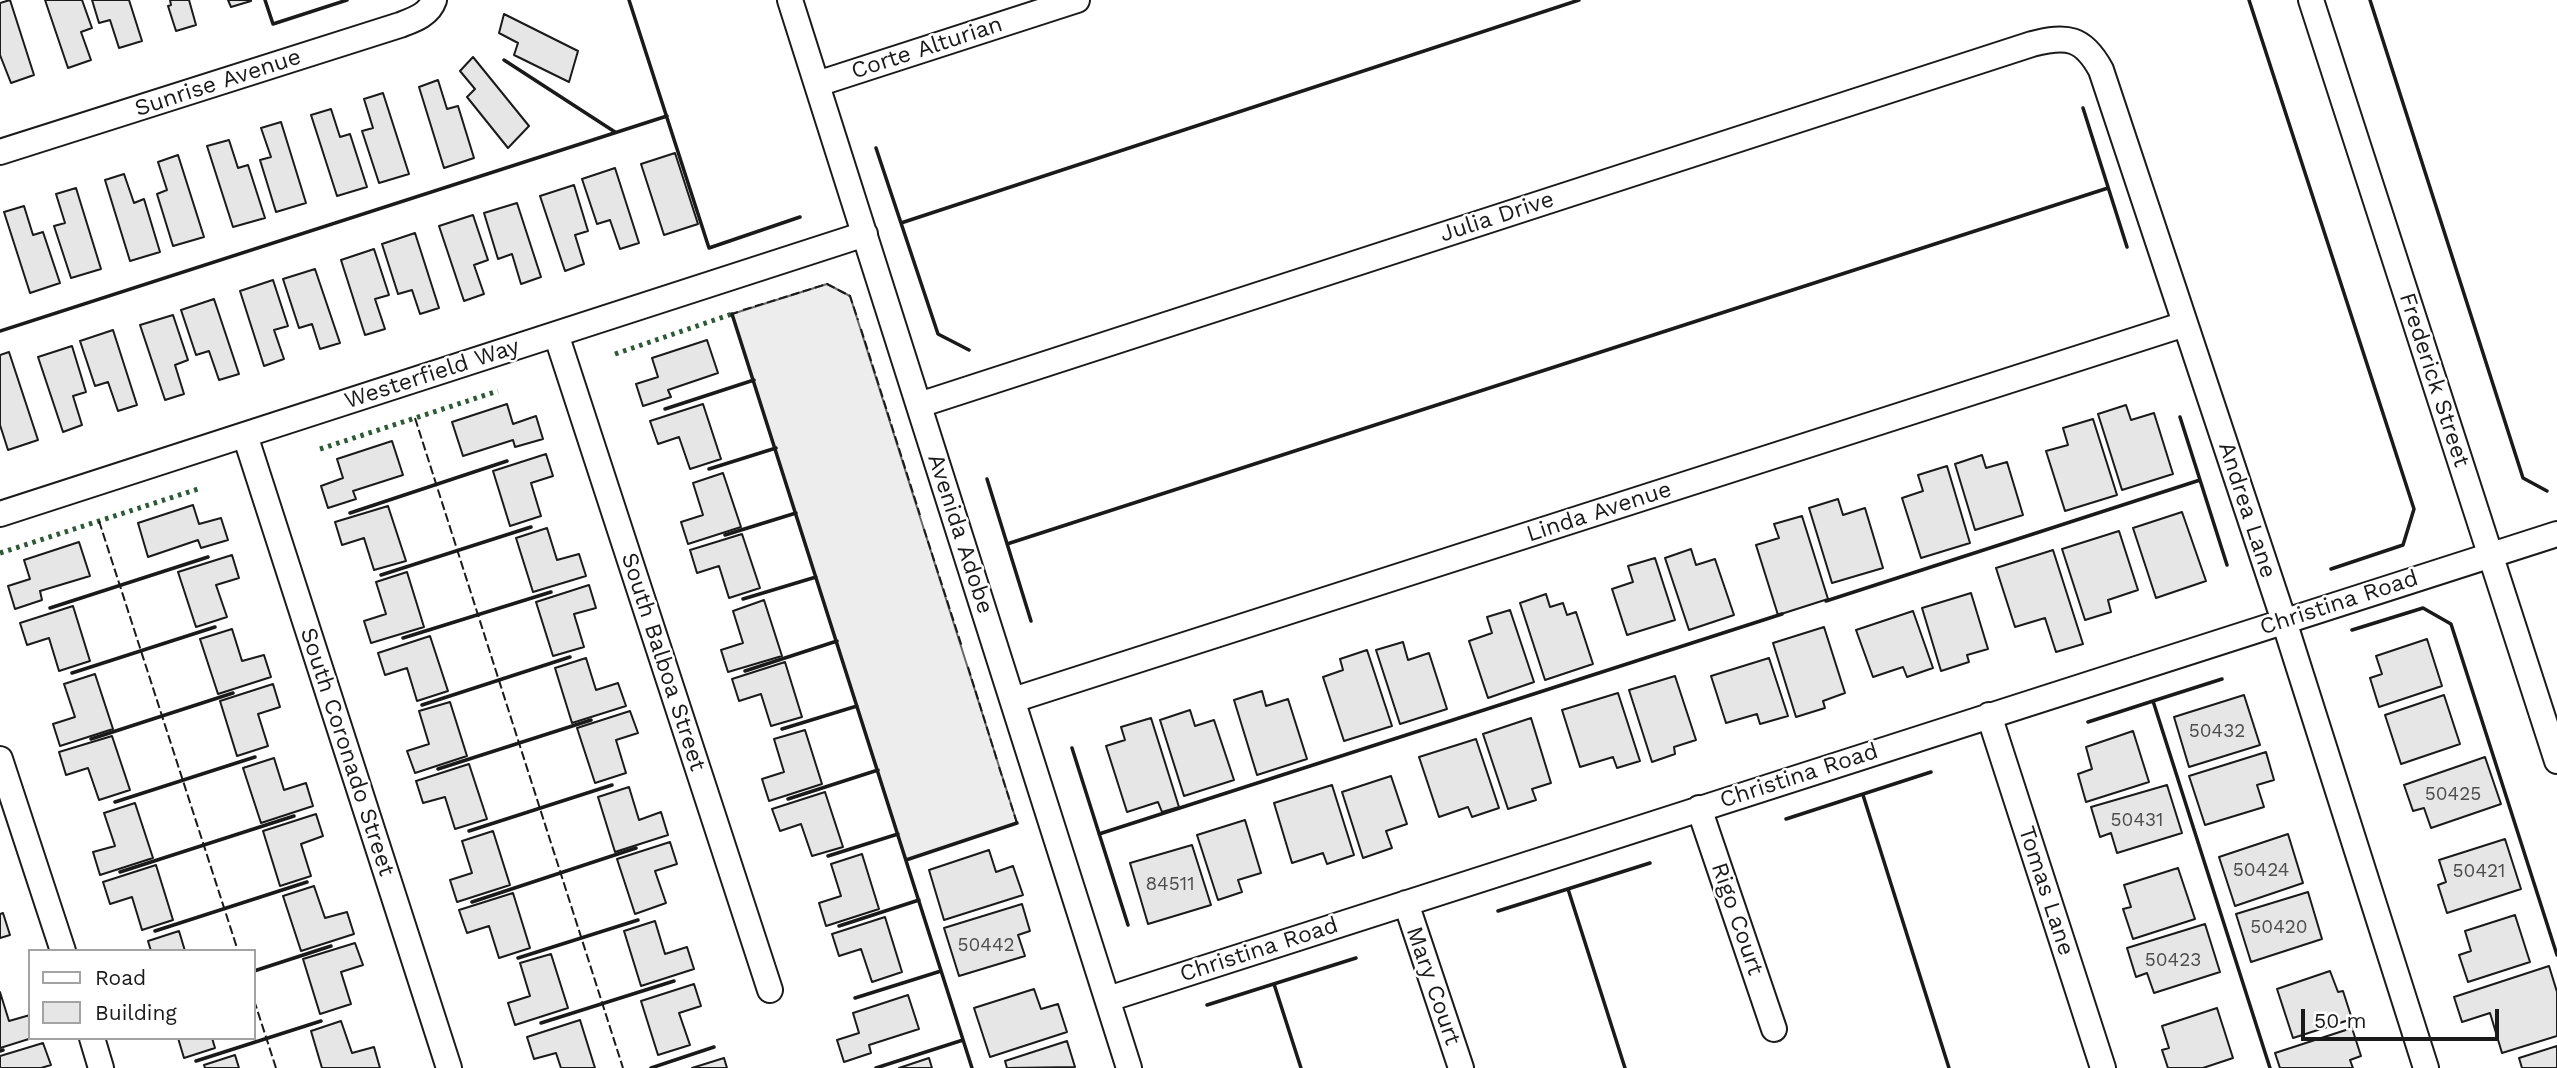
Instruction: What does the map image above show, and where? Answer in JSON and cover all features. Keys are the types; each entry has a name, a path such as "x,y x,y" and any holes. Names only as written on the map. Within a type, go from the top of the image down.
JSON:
{"street":[{"name":"Avenida Adobe","path":"790,0 1129,1068"},
{"name":"Corte Alturian","path":"817,83 1077,0"},
{"name":"Frederick Street","path":"2311,0 2557,761"},
{"name":"Sunrise Avenue","path":"0,152 400,25 419,17 433,3"},
{"name":"Julia Drive","path":"919,405 2032,44 2057,38 2077,41"},
{"name":"Andrea Lane","path":"2077,41 2092,53 2101,70 2284,621 2426,1068"},
{"name":"Westerfield Way","path":"0,514 865,234"},
{"name":"Linda Avenue","path":"1013,700 2185,324"},
{"name":"South Balboa Street","path":"556,334 770,990"},
{"name":"South Coronado Street","path":"245,435 449,1068"},
{"name":"Christina Road","path":"1108,999 2557,534"},
{"name":"Tomas Lane","path":"1989,715 2103,1068"},
{"path":"0,759 62,949"},
{"name":"Rigo Court","path":"1699,808 1774,1029"},
{"name":"Mary Court","path":"1406,903 1461,1068"},
{"path":"93,1040 101,1068"}],"shaded area":[{"path":"827,284 850,296 1017,823 906,860 732,314"}],"building":[{"path":"10,0 34,75 11,83 0,55 0,3"},
{"path":"45,0 82,0 92,28 81,32 91,60 68,68"},
{"path":"92,0 129,0 142,41 119,48 110,20 99,23"},
{"path":"170,0 189,0 196,25 176,31 168,6 171,5"},
{"path":"228,0 251,0 251,1 231,7"},
{"path":"504,14 578,51 569,82 514,55 518,43 499,33"},
{"path":"473,57 529,126 508,148 467,97 475,89 460,71"},
{"path":"438,80 447,109 458,106 474,158 444,168 419,87"},
{"path":"383,93 409,174 379,183 362,131 373,128 364,99"},
{"path":"331,109 340,137 350,134 367,187 337,196 311,115"},
{"path":"281,122 306,203 276,212 260,160 271,157 261,128"},
{"path":"229,140 238,168 248,165 265,218 233,227 207,146"},
{"path":"675,153 698,224 664,235 641,164"},
{"path":"178,155 204,237 173,246 157,194 167,190 158,162"},
{"path":"615,168 639,243 620,249 610,220 597,224 582,179"},
{"path":"124,174 134,203 144,199 160,252 130,261 105,180"},
{"path":"574,185 588,231 575,235 584,264 565,271 540,196"},
{"path":"76,188 101,269 71,278 54,226 65,223 56,194"},
{"path":"517,203 541,277 521,284 512,254 498,259 484,213"},
{"path":"24,206 33,235 43,232 60,283 30,293 4,212"},
{"path":"473,215 488,260 474,265 484,294 464,301 439,226"},
{"path":"415,233 439,308 420,314 412,290 398,294 382,244"},
{"path":"374,249 389,295 375,299 385,329 365,335 341,260"},
{"path":"315,269 340,343 320,349 312,324 299,328 283,279"},
{"path":"273,280 288,326 274,330 284,359 264,366 240,291"},
{"path":"214,299 239,374 219,380 209,351 196,355 181,310"},
{"path":"173,315 188,360 175,365 184,394 165,400 140,325"},
{"path":"113,330 137,405 118,411 108,382 95,386 80,341"},
{"path":"707,340 718,373 668,390 671,397 643,406 636,384 658,377 652,358"},
{"path":"72,346 86,392 73,396 82,425 63,432 38,357"},
{"path":"9,352 38,440 8,450 0,425 0,355"},
{"path":"507,404 513,424 536,416 543,439 515,447 513,440 463,456 452,422"},
{"path":"703,404 721,459 690,469 679,437 658,444 650,421"},
{"path":"2126,405 2131,420 2154,413 2173,474 2122,490 2098,414"},
{"path":"2093,419 2117,495 2065,511 2046,451 2068,445 2063,428"},
{"path":"392,441 403,475 353,491 356,499 328,508 321,486 343,478 337,459"},
{"path":"546,454 553,476 531,483 541,516 510,526 493,471"},
{"path":"1982,455 1986,468 2007,462 2023,515 1975,530 1955,464"},
{"path":"1947,466 1970,543 1921,558 1902,498 1923,491 1918,475"},
{"path":"723,473 741,527 688,544 681,522 703,515 693,483"},
{"path":"1838,499 1843,515 1865,508 1883,568 1832,583 1809,508"},
{"path":"193,505 199,524 221,518 228,540 201,548 198,540 148,557 138,523"},
{"path":"388,506 406,561 374,570 364,538 342,545 335,522"},
{"path":"2182,512 2206,581 2156,598 2133,528"},
{"path":"1802,516 1828,599 1778,615 1756,545 1779,538 1774,524"},
{"path":"547,528 557,560 579,554 586,576 533,592 516,538"},
{"path":"2119,531 2138,590 2108,600 2111,612 2085,620 2062,549"},
{"path":"742,534 760,588 729,598 719,566 697,573 690,550"},
{"path":"79,542 90,576 40,591 42,600 15,609 8,586 30,579 24,560"},
{"path":"1691,549 1696,565 1715,559 1734,615 1689,630 1665,558"},
{"path":"2053,550 2083,644 2056,652 2045,618 2015,627 1996,568"},
{"path":"232,555 239,578 216,585 227,617 196,627 178,572"},
{"path":"1655,558 1675,620 1627,635 1612,589 1633,582 1628,566"},
{"path":"407,572 424,627 371,643 364,621 386,614 376,582"},
{"path":"589,585 596,608 574,614 584,647 553,656 536,602"},
{"path":"1971,593 1988,649 1967,655 1969,662 1941,671 1922,608"},
{"path":"1546,594 1550,607 1563,603 1567,615 1576,612 1593,664 1545,680 1520,603"},
{"path":"764,600 782,656 728,672 721,650 743,643 733,611"},
{"path":"73,606 90,661 59,671 49,638 27,645 20,623"},
{"path":"1510,610 1534,682 1488,698 1469,641 1492,633 1487,617"},
{"path":"1913,611 1933,668 1907,677 1903,667 1873,677 1856,630"},
{"path":"1824,627 1845,693 1823,701 1825,708 1796,717 1773,643"},
{"path":"232,629 242,661 264,655 271,677 218,694 200,639"},
{"path":"430,636 448,691 417,701 407,668 385,675 378,653"},
{"path":"2427,639 2442,686 2379,707 2370,678 2382,674 2376,656"},
{"path":"1403,642 1408,660 1429,653 1447,709 1400,724 1376,650"},
{"path":"1367,650 1392,726 1344,741 1323,677 1343,670 1340,659"},
{"path":"586,658 596,690 618,683 626,706 572,723 555,668"},
{"path":"1769,658 1788,716 1760,724 1757,714 1726,723 1711,676"},
{"path":"785,662 802,717 771,726 761,694 739,701 732,679"},
{"path":"95,674 113,729 60,746 53,724 75,717 64,684"},
{"path":"1675,676 1696,740 1674,747 1675,754 1652,762 1629,690"},
{"path":"273,684 280,707 258,714 268,746 237,756 220,701"},
{"path":"1262,691 1266,706 1288,699 1307,759 1257,775 1234,700"},
{"path":"1618,693 1640,761 1617,768 1613,757 1580,767 1562,710"},
{"path":"2244,695 2260,745 2189,767 2174,717"},
{"path":"2444,695 2460,744 2401,764 2385,715"},
{"path":"450,702 467,756 415,773 407,751 429,744 419,711"},
{"path":"1190,710 1195,726 1214,720 1234,780 1184,796 1160,720"},
{"path":"630,711 638,733 616,740 626,773 595,783 577,728"},
{"path":"1151,718 1179,807 1162,812 1158,802 1127,812 1106,746 1125,740 1121,727"},
{"path":"1531,718 1551,783 1532,789 1536,800 1508,809 1483,734"},
{"path":"805,730 822,784 769,801 762,779 784,772 774,739"},
{"path":"2133,731 2149,782 2086,802 2078,774 2092,769 2086,747"},
{"path":"112,736 130,790 99,800 88,768 66,775 59,752"},
{"path":"1476,739 1499,808 1472,817 1468,807 1439,817 1419,757"},
{"path":"2266,752 2274,780 2257,785 2264,807 2205,825 2189,776"},
{"path":"2485,757 2501,804 2431,828 2424,808 2413,811 2404,785"},
{"path":"274,758 284,790 306,783 313,806 261,823 243,768"},
{"path":"469,764 487,819 455,829 445,797 423,803 416,781"},
{"path":"1391,776 1407,824 1386,831 1392,848 1363,858 1342,792"},
{"path":"1332,785 1354,855 1327,864 1323,853 1292,863 1274,803"},
{"path":"2167,785 2182,833 2117,853 2111,833 2100,837 2091,807"},
{"path":"629,787 639,820 661,812 668,835 615,852 598,797"},
{"path":"825,792 843,847 812,856 801,824 780,831 772,809"},
{"path":"135,803 153,858 100,875 93,852 115,846 104,813"},
{"path":"316,814 323,836 301,844 311,876 280,886 263,831"},
{"path":"1245,820 1261,873 1238,880 1242,892 1218,900 1197,835"},
{"path":"493,831 510,885 457,902 450,880 472,873 462,841"},
{"path":"2288,834 2303,883 2235,906 2219,857"},
{"path":"2505,839 2521,889 2447,913 2438,885 2446,882 2439,860"},
{"path":"670,842 677,864 655,871 666,903 635,914 617,859"},
{"path":"1192,845 1211,905 1148,924 1130,863"},
{"path":"989,850 996,872 1013,866 1023,895 944,920 929,870"},
{"path":"862,854 879,909 826,926 819,903 841,896 831,864"},
{"path":"156,865 173,920 142,930 132,897 110,904 103,882"},
{"path":"2178,868 2195,919 2133,939 2123,909 2131,907 2124,885"},
{"path":"314,886 325,918 347,912 354,934 301,951 283,896"},
{"path":"2308,892 2322,939 2251,962 2236,914"},
{"path":"513,893 530,948 499,958 489,926 467,933 459,910"},
{"path":"1022,904 1030,931 1018,935 1025,956 959,976 944,928"},
{"path":"3,913 10,935 0,938 0,914"},
{"path":"2515,915 2530,962 2468,982 2459,955 2471,951 2465,931"},
{"path":"885,917 902,972 872,982 861,949 839,956 832,934"},
{"path":"655,921 665,954 687,947 694,969 641,986 624,931"},
{"path":"2205,924 2220,972 2154,993 2147,973 2136,977 2127,948"},
{"path":"179,931 184,949 150,949 148,941"},
{"path":"355,943 363,965 341,972 351,1004 320,1014 303,959"},
{"path":"551,954 568,1008 515,1025 508,1003 530,996 520,963"},
{"path":"2549,966 2557,992 2557,1036 2502,1053 2490,1013 2462,1022 2454,997"},
{"path":"2330,971 2338,992 2343,991 2352,1019 2293,1038 2277,989"},
{"path":"694,984 701,1006 679,1013 690,1045 658,1055 641,1001"},
{"path":"1034,989 1041,1009 1058,1004 1067,1032 990,1057 974,1008"},
{"path":"0,992 9,1021 28,1016 28,1039 0,1048"},
{"path":"908,995 919,1029 869,1045 871,1053 844,1062 837,1040 859,1033 853,1013"},
{"path":"2217,1008 2233,1058 2203,1068 2168,1068 2162,1050 2169,1048 2162,1026"},
{"path":"580,1020 595,1068 561,1068 556,1053 534,1059 527,1037"},
{"path":"341,1021 352,1053 374,1047 380,1068 322,1068 311,1031"},
{"path":"2352,1028 2361,1056 2350,1060 2353,1068 2280,1068 2275,1053"},
{"path":"179,1040 213,1040 215,1048 184,1058"},
{"path":"1067,1041 1075,1067 1007,1068 1005,1061"},
{"path":"43,1043 51,1065 41,1068 0,1068 0,1056"},
{"path":"2557,1046 2557,1068 2522,1068 2519,1058"},
{"path":"235,1055 239,1068 205,1068 204,1065"},
{"path":"724,1058 727,1068 692,1068"},
{"path":"929,1058 932,1068 899,1068"}],"hedge":[{"path":"615,354 732,314"},
{"path":"320,449 498,391"},
{"path":"0,553 198,489"}],"fence":[{"path":"743,310 827,284 850,296 858,320"},
{"path":"732,314 738,312"},
{"path":"861,329 920,515"},
{"path":"415,418 623,1068"},
{"path":"99,521 237,949"},
{"path":"924,529 962,647"},
{"path":"968,667 997,760"},
{"path":"999,767 1017,823"},
{"path":"256,1006 276,1068"}],"wall":[{"path":"265,0 273,24 347,0"},
{"path":"629,0 709,248 800,217"},
{"path":"901,223 1579,0"},
{"path":"2249,0 2414,509 2403,545 2331,569"},
{"path":"2370,0 2523,478 2547,491"},
{"path":"504,60 615,132"},
{"path":"2083,108 2127,247"},
{"path":"0,331 667,116"},
{"path":"876,148 938,334 969,350"},
{"path":"1007,544 2108,188"},
{"path":"732,314 972,1068"},
{"path":"665,409 754,380"},
{"path":"2180,417 2227,565"},
{"path":"709,469 776,448"},
{"path":"350,513 507,461"},
{"path":"987,479 1031,621"},
{"path":"1826,601 2200,480"},
{"path":"725,535 796,513"},
{"path":"381,575 531,527"},
{"path":"50,608 208,557"},
{"path":"743,599 816,577"},
{"path":"403,638 551,592"},
{"path":"2352,630 2423,608 2451,624 2557,955"},
{"path":"1099,834 1782,614"},
{"path":"72,673 215,627"},
{"path":"745,671 837,641"},
{"path":"422,705 570,657"},
{"path":"2153,701 2222,679"},
{"path":"91,739 233,693"},
{"path":"2088,722 2153,701 2270,1068"},
{"path":"782,729 857,706"},
{"path":"438,769 591,720"},
{"path":"1072,748 1128,925"},
{"path":"115,802 255,757"},
{"path":"788,799 878,770"},
{"path":"1786,819 1931,772"},
{"path":"469,831 612,785"},
{"path":"1863,795 1949,1068"},
{"path":"120,872 294,816"},
{"path":"906,860 1017,823"},
{"path":"828,856 898,834"},
{"path":"472,902 636,848"},
{"path":"1498,911 1650,863"},
{"path":"155,931 307,882"},
{"path":"1568,889 1625,1068"},
{"path":"839,926 919,900"},
{"path":"518,958 638,920"},
{"path":"256,970 331,946"},
{"path":"1207,1005 1356,958"},
{"path":"855,998 941,971"},
{"path":"541,1023 674,981"},
{"path":"1274,984 1301,1068"},
{"path":"196,1061 321,1021"},
{"path":"876,1068 963,1040"},
{"path":"651,1068 714,1047"}]}
